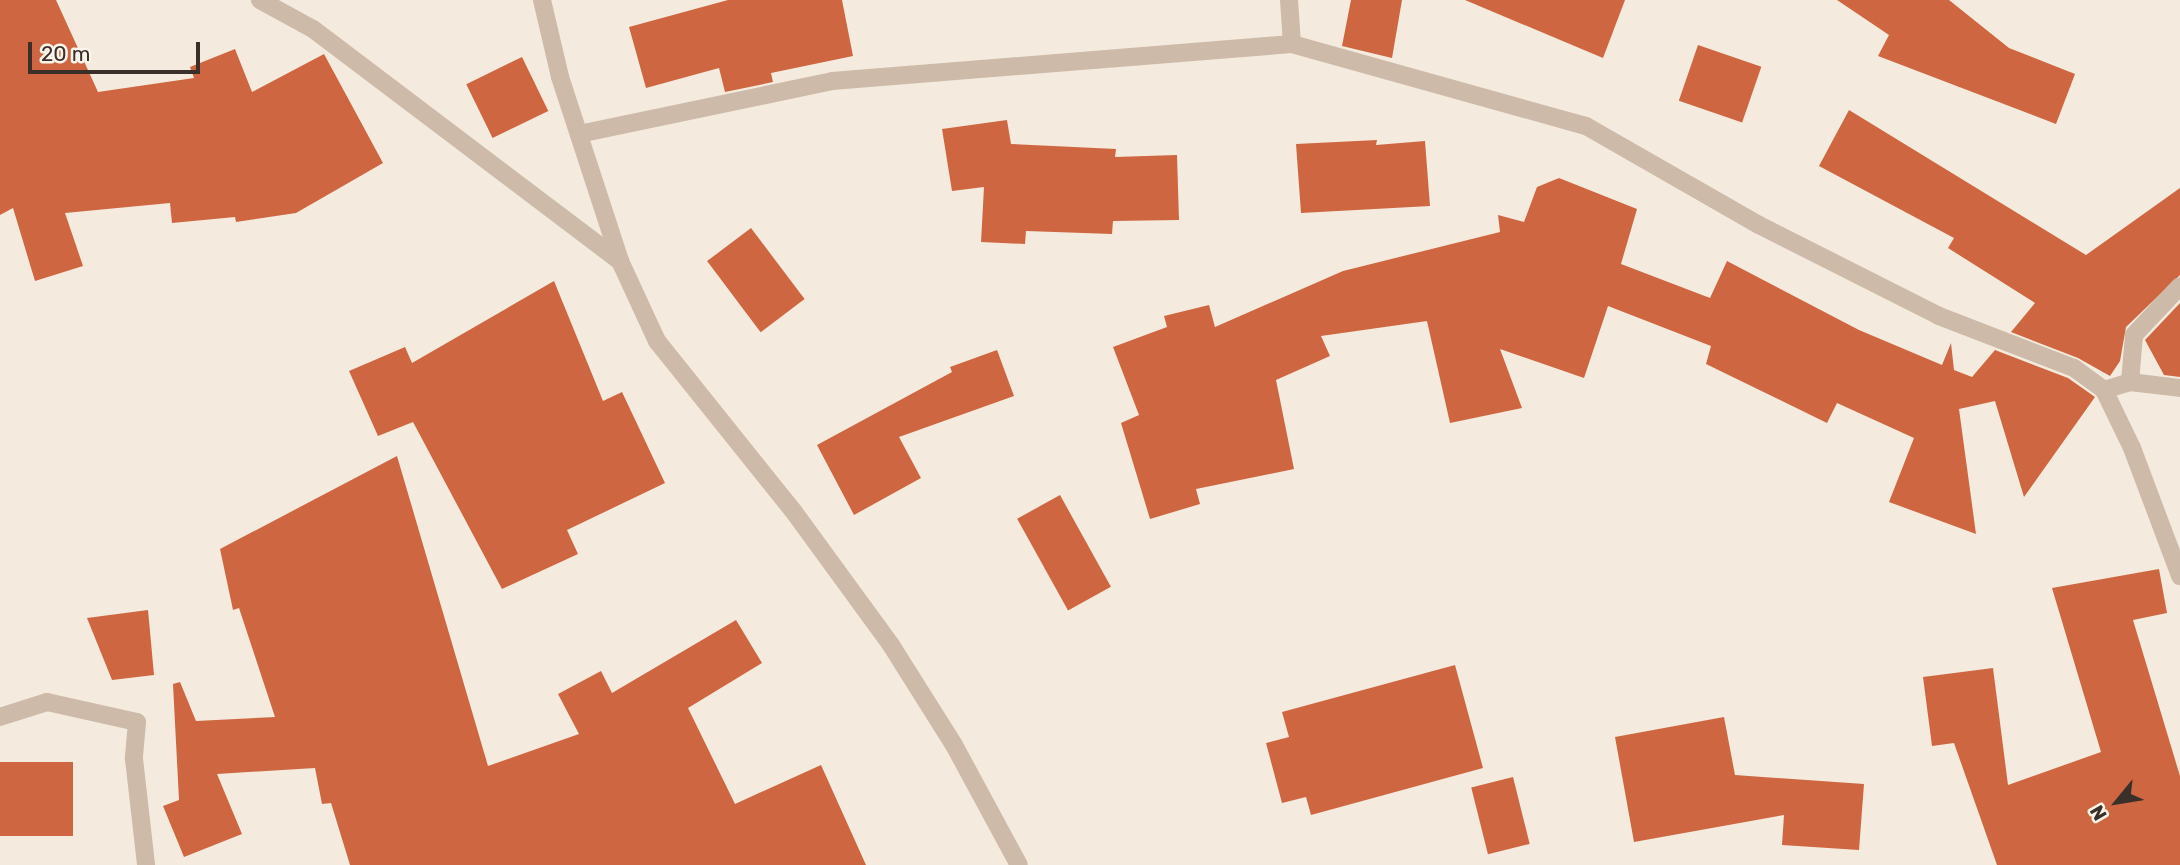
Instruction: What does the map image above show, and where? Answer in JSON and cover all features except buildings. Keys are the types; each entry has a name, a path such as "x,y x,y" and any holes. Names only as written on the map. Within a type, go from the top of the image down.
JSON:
{"street":[{"path":"260,0 313,29 620,261"},
{"path":"542,0 560,77 620,261 657,341 794,512 891,645 954,745 1019,865"},
{"path":"1289,0 1292,44"},
{"path":"579,134 832,82 1292,44 1586,126 1759,225 1939,316 2074,368 2104,390 2132,448 2180,576"},
{"path":"2130,382 2134,335 2180,286"},
{"path":"2104,390 2130,382 2180,388"},
{"path":"0,717 47,702 137,722 134,759 146,865"}]}
